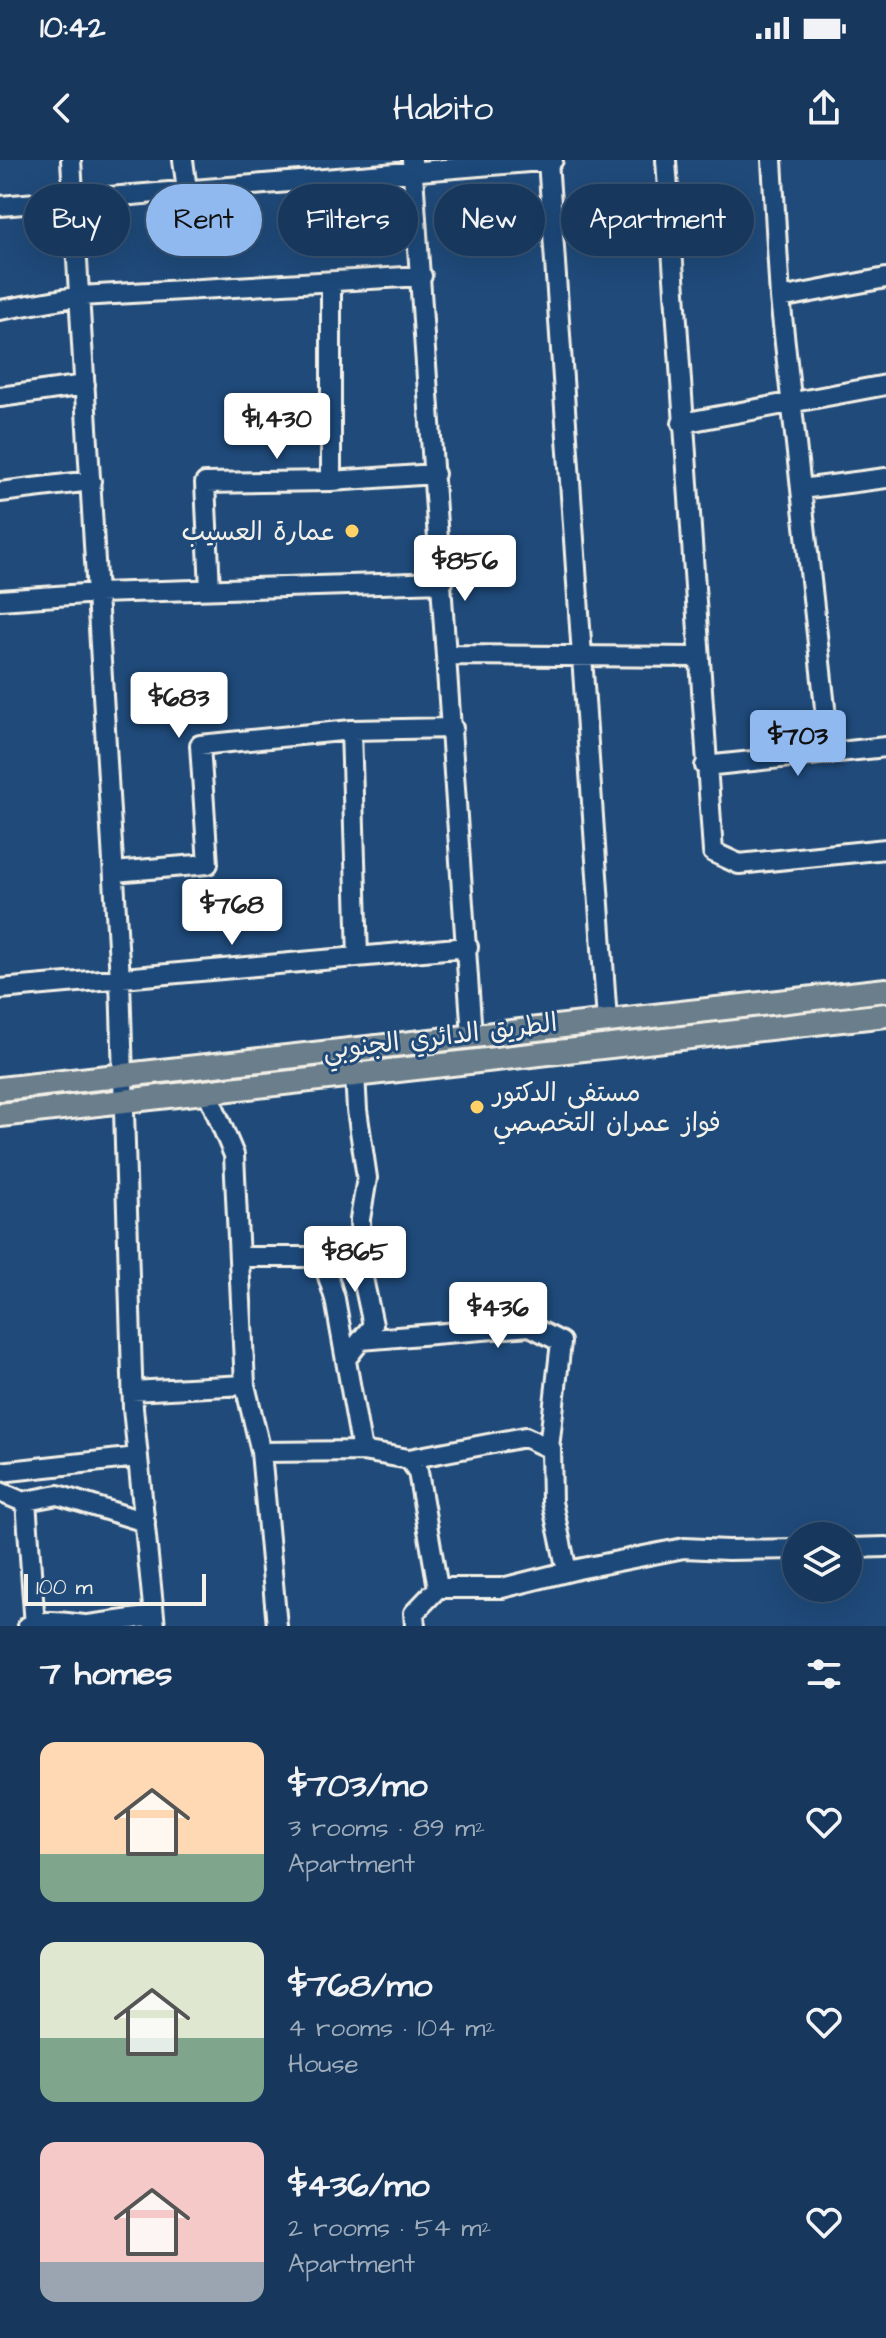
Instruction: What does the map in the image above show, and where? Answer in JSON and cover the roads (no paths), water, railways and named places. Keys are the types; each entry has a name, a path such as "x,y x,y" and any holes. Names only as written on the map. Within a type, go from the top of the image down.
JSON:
{"main road":[{"name":"الطريق الدائري الجنوبي","path":"0,1089 886,990"},
{"name":"الطريق الدائري الجنوبي","path":"0,1115 886,1015"}],"street":[{"path":"71,160 73,184"},
{"path":"183,160 186,184"},
{"path":"244,184 414,166 550,160 607,1021"},
{"path":"666,160 713,852 739,864 886,849"},
{"path":"772,160 780,298 830,753"},
{"path":"414,166 472,1036"},
{"path":"0,206 24,204"},
{"path":"26,1503 33,1625 83,1626 155,1621 132,1391 120,979 78,256"},
{"path":"0,310 80,296 422,276"},
{"path":"780,298 886,278"},
{"path":"331,282 331,481"},
{"path":"0,397 85,385"},
{"path":"682,423 886,385"},
{"path":"210,589 205,483 331,481 435,474"},
{"path":"801,489 886,478"},
{"path":"0,492 91,481"},
{"path":"0,600 98,593 443,582"},
{"path":"448,655 698,657"},
{"path":"114,872 208,864 200,745 351,730 453,728"},
{"path":"351,730 358,957"},
{"path":"705,766 886,747"},
{"path":"0,989 468,947"},
{"path":"346,1359 373,1325 361,1269 360,1219 367,1178 355,1074"},
{"path":"207,1091 234,1155 245,1385 261,1452 277,1626"},
{"path":"239,1257 322,1257 335,1299 362,1451"},
{"path":"361,1340 530,1326 561,1342 549,1448 552,1502 567,1571"},
{"path":"132,1391 245,1385"},
{"path":"261,1452 362,1451 409,1459 525,1437 549,1448"},
{"path":"0,1472 138,1457"},
{"path":"409,1459 418,1472 438,1588"},
{"path":"0,1492 26,1503"},
{"path":"26,1503 58,1495 145,1522"},
{"path":"862,1548 886,1547"},
{"path":"415,1626 414,1613 438,1588 502,1588 567,1571 684,1548 782,1549"}],"place":[{"name":"عمارة العسيب","path":"352,531"},
{"name":"مستفى الدكتور فواز عمران التخصصي","path":"477,1107"}]}
